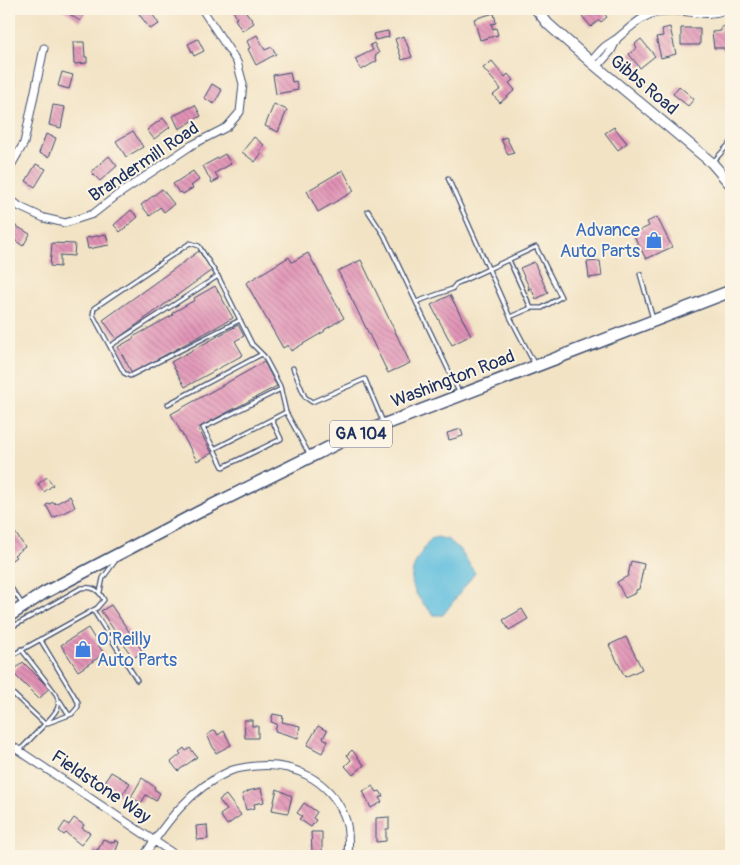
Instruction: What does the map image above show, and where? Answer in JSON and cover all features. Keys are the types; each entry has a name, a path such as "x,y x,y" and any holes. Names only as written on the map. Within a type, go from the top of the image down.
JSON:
{"main road":[{"name":"Washington Road","path":"9,616 44,594 120,553 344,440 731,291"}],"street":[{"name":"Brandermill Road","path":"9,198 20,207 44,218 65,223 93,214 116,196 192,145 227,127 240,112 243,84 237,62 202,9"},
{"name":"Gibbs Road","path":"536,9 548,24 633,99 712,163 731,185"},
{"path":"594,64 605,46 617,39 652,11 667,10 703,14 720,12 727,9"},
{"path":"9,169 24,144 44,48"},
{"name":"Fieldstone Way","path":"9,744 177,856"},
{"path":"144,856 174,814 190,797 213,780 232,770 268,765 302,772 317,781 331,793 344,816 349,842 348,856"}],"lane":[{"path":"712,163 731,142"},
{"path":"448,178 488,270 535,366"},
{"path":"368,211 384,235 460,395"},
{"path":"240,320 130,376 124,373 93,315 94,308 190,243 199,246 218,276 240,320 252,344 262,354 281,389 286,412 311,457"},
{"path":"416,302 452,288 456,284 536,247 561,297 542,308 531,308 510,317"},
{"path":"508,260 531,308"},
{"path":"640,274 654,320"},
{"path":"110,346 218,276"},
{"path":"168,404 262,354"},
{"path":"293,368 305,397 312,402 365,379 384,425"},
{"path":"272,420 281,439 223,467 203,428 281,389"},
{"path":"214,449 286,412"},
{"path":"100,592 103,578 120,553"},
{"path":"9,585 24,606"},
{"path":"9,628 81,588 95,589 100,592 104,600 93,610 9,657"},
{"path":"93,610 137,680"},
{"path":"40,639 78,702 75,712 45,724"},
{"path":"21,649 56,694 69,715"},
{"path":"9,690 45,724"},
{"path":"19,751 58,709 60,700"}],"water":[{"path":"437,537 449,540 460,550 475,573 443,615 434,615 424,605 413,587 412,578 413,570 423,551 431,539"}],"building":[{"path":"62,9 81,9 86,12 80,21"},
{"path":"149,9 159,24 150,29 139,14"},
{"path":"244,9 254,23 242,31 235,19 237,18 233,11"},
{"path":"364,9 380,9 366,15"},
{"path":"591,9 600,9 607,17 601,22 599,20 591,27 582,16"},
{"path":"494,13 496,23 491,24 493,29 496,28 498,35 480,40 474,19"},
{"path":"730,26 731,52 725,52 724,48 714,48 712,32 721,31 721,27"},
{"path":"670,27 676,54 661,58 656,37 663,36 662,29"},
{"path":"681,28 700,28 700,45 681,45"},
{"path":"388,31 389,37 375,40 373,34"},
{"path":"257,35 265,50 272,47 276,54 256,65 248,49 250,48 247,41"},
{"path":"404,36 412,57 402,60 395,39"},
{"path":"198,39 204,51 194,56 188,44"},
{"path":"641,39 655,56 640,68 629,54 637,48 635,44"},
{"path":"73,42 84,42 87,63 74,64"},
{"path":"374,43 379,53 375,56 377,61 361,70 355,59 373,50 370,45"},
{"path":"492,61 505,77 508,74 513,80 509,83 515,90 500,103 493,95 501,89 483,68"},
{"path":"9,70 13,70 15,87 9,87"},
{"path":"62,72 73,75 69,89 58,86"},
{"path":"290,72 292,82 296,81 298,90 276,94 273,75"},
{"path":"212,84 222,90 214,104 204,98"},
{"path":"679,86 694,99 688,106 673,94"},
{"path":"274,104 287,110 278,132 265,126"},
{"path":"53,105 65,107 61,128 49,125"},
{"path":"195,105 201,116 179,129 173,116"},
{"path":"163,118 170,127 154,139 147,130"},
{"path":"614,127 627,143 618,150 605,133"},
{"path":"133,131 143,147 126,157 116,141"},
{"path":"46,134 56,138 49,157 39,153"},
{"path":"254,137 264,145 259,152 261,154 255,162 242,152"},
{"path":"506,137 514,153 508,155 501,139"},
{"path":"225,154 231,164 215,173 219,179 212,183 203,166"},
{"path":"109,156 117,166 100,181 91,172"},
{"path":"36,164 46,169 35,187 26,181"},
{"path":"343,170 354,191 318,212 307,191"},
{"path":"193,171 199,180 191,186 193,188 183,194 179,193 173,184"},
{"path":"162,189 174,204 164,212 160,207 150,216 141,205"},
{"path":"131,210 138,217 120,232 114,225"},
{"path":"657,217 672,247 646,259 633,234 649,226 647,222"},
{"path":"9,222 30,234 23,246 9,236"},
{"path":"106,234 109,245 88,249 86,238"},
{"path":"52,243 75,244 74,256 60,255 60,267 50,266"},
{"path":"199,251 212,270 117,339 103,320"},
{"path":"308,253 344,318 291,351 288,345 283,348 246,283 289,257 292,262"},
{"path":"361,260 410,363 388,373 338,271"},
{"path":"600,261 602,276 589,278 587,262"},
{"path":"534,262 548,293 536,299 531,288 528,290 529,287 520,268"},
{"path":"215,286 233,318 132,373 118,347 173,315 172,313"},
{"path":"450,295 471,335 452,345 431,305"},
{"path":"238,325 244,336 235,341 243,355 185,387 171,362"},
{"path":"264,362 277,386 198,428 212,453 197,461 171,414"},
{"path":"461,429 463,436 449,440 447,433"},
{"path":"47,477 53,485 44,492 38,484"},
{"path":"70,496 75,507 53,518 46,505 54,502 55,504"},
{"path":"9,524 25,547 14,555 16,557 9,562"},
{"path":"631,561 644,564 639,589 636,590 636,593 625,598 617,582 628,576"},
{"path":"111,605 143,652 133,658 101,611"},
{"path":"522,609 528,619 509,630 503,620"},
{"name":"O'Reilly Auto Parts","path":"88,628 104,654 78,671 61,645"},
{"path":"626,637 642,669 625,677 609,645"},
{"path":"23,662 49,688 39,699 12,672"},
{"path":"273,714 283,716 282,722 300,726 298,738 275,731 277,724 271,722"},
{"path":"244,720 252,720 252,726 258,726 258,738 245,738"},
{"path":"318,726 327,731 323,738 328,741 322,753 307,745"},
{"path":"215,730 218,735 224,731 231,745 216,753 207,735"},
{"path":"184,748 186,751 190,748 197,757 178,771 171,762 181,754 179,752"},
{"path":"352,750 364,765 353,775 345,766 351,760 347,755"},
{"path":"111,772 130,783 121,797 103,785"},
{"path":"142,778 160,793 156,801 146,795 141,803 131,797"},
{"path":"373,786 383,796 379,798 382,802 371,808 363,791"},
{"path":"261,788 264,802 254,804 255,808 246,810 242,794"},
{"path":"277,789 292,796 288,813 272,810"},
{"path":"226,795 241,815 227,825 220,815 227,810 219,800"},
{"path":"304,803 317,812 313,818 316,820 311,827 299,819 302,816 297,813"},
{"path":"389,817 386,841 376,842 376,818"},
{"path":"74,818 84,825 82,828 90,833 81,845 66,833 64,835 59,831 65,822 69,825"},
{"path":"207,825 208,839 197,840 196,826"},
{"path":"311,832 322,832 322,852 312,852"},
{"path":"103,839 114,843 115,840 119,842 114,856 92,854 94,848 98,850"}],"place":[{"name":"Advance Auto Parts","path":"654,240"},
{"name":"O'Reilly Auto Parts","path":"83,649"}]}
